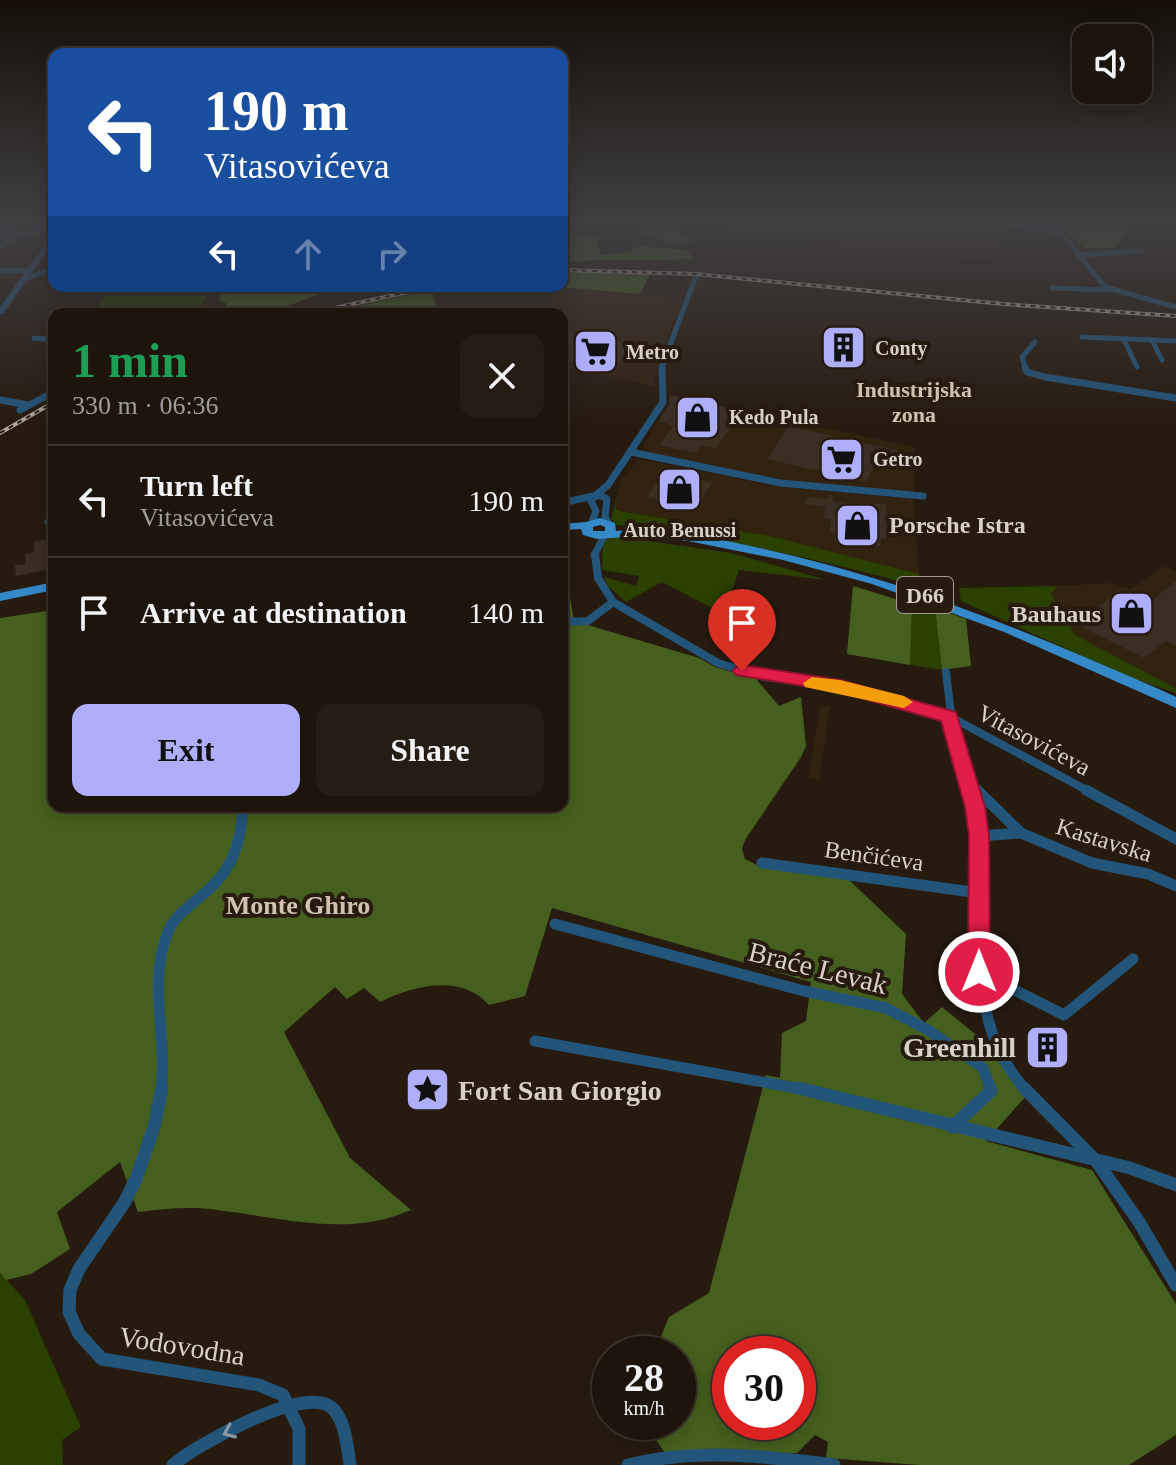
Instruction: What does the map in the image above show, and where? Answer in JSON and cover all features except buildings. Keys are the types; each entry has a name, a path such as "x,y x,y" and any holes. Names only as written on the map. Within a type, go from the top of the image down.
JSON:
{"main road":[{"name":"D66","path":"568,527 647,534 795,558 903,587 1001,625 1176,703"},
{"path":"0,597 48,587"},
{"name":"D66","path":"1115,676 1176,714"}],"street":[{"path":"0,312 17,288"},
{"path":"593,498 608,485 663,402 665,391 660,376 669,343 691,288"},
{"path":"1063,288 1113,290"},
{"path":"1110,288 1176,307"},
{"path":"1082,337 1176,341"},
{"path":"34,338 48,339"},
{"path":"1124,340 1137,367"},
{"path":"1035,342 1022,357 1027,372 1139,389 1176,398"},
{"path":"1153,342 1162,360"},
{"path":"20,410 48,395"},
{"path":"0,400 28,405"},
{"path":"631,452 780,483 923,496"},
{"path":"598,531 605,516 608,485"},
{"path":"568,622 588,621 613,602 601,588 595,573 598,531 593,498"},
{"path":"568,502 607,499"},
{"name":"Vitasovićeva","path":"613,602 718,663 764,677 840,686 949,716 1176,839"},
{"path":"946,672 949,716 968,782 979,836 979,972 982,1001 1001,1055 1034,1099 1097,1162 1176,1285"},
{"path":"968,782 1021,833"},
{"name":"Vodovodna","path":"243,812 243,829 236,859 225,876 174,919 167,933 157,974 163,1071 161,1096 136,1180 119,1213 75,1272 66,1303 85,1344 102,1359 259,1385 283,1395 289,1405"},
{"path":"979,836 1021,833"},
{"name":"Kastavska","path":"1021,833 1070,855 1148,874 1176,886"},
{"name":"Benčićeva","path":"762,863 979,893"},
{"name":"Braće Levak","path":"555,924 804,991 886,1008 928,1030 983,1068"},
{"path":"979,972 1064,1015 1133,959"},
{"path":"535,1041 781,1084 1130,1168 1176,1185"},
{"path":"952,1127 991,1091 983,1068 1001,1055"},
{"path":"173,1465 190,1449 289,1405 310,1402 324,1403 338,1417 350,1465"},
{"path":"289,1405 299,1429 299,1465"},
{"path":"628,1465 649,1458 723,1456 834,1465"}],"shaded area":[{"path":"568,288 575,288 683,298 661,352 654,378 657,387 568,367 568,308 436,308 432,292 568,292"},
{"path":"739,410 914,447 914,493 781,481 650,453 643,448 656,421 674,426"},
{"path":"639,459 779,487 913,499 919,574 770,536 619,511 615,508 622,478"},
{"path":"1165,566 1176,571 1176,688 1075,635 1050,594 1058,586 1110,583 1131,589"},
{"path":"820,706 830,707 819,780 808,778"}],"green space":[{"path":"575,288 643,288 640,294"},
{"path":"222,292 331,292 282,308 224,308 227,304 219,300"},
{"path":"432,292 436,308 347,308"},
{"path":"106,296 207,296 200,308 97,308"},
{"path":"622,478 615,508 619,511 770,536 919,574 920,587 770,550 617,525 611,519"},
{"path":"613,536 731,553 827,580 739,570 724,614 662,582 626,602 608,586 604,577 636,586 639,576 602,570 603,541"},
{"path":"853,586 912,604 910,665 847,654"},
{"path":"1058,586 1051,594 1075,635 1176,688 1176,693 1126,676 961,601 959,588"},
{"path":"568,591 574,621 699,658 715,667 756,679 779,706 801,697 806,746 745,840 742,849 745,859 757,865 848,879 906,934 902,994 924,1023 942,1007 986,1043 1026,1096 986,1141 1092,1170 1176,1304 1176,1435 1129,1465 920,1465 826,1458 828,1442 816,1436 816,1336 712,1336 712,1440 810,1440 797,1453 664,1452 656,1440 696,1440 696,1336 661,1336 669,1317 709,1293 766,1075 780,1078 782,1033 806,1021 811,982 552,908 525,996 489,1005 465,989 436,986 407,991 380,1002 364,988 347,999 335,987 284,1032 350,1158 411,1210 356,1224 296,1222 207,1209 138,1212 120,1162 57,1212 70,1249 31,1274 6,1280 0,1273 0,618 48,611 48,812 568,812"},
{"path":"912,604 935,608 942,670 910,665"},
{"path":"935,608 966,619 971,666 942,670"},
{"path":"0,1273 25,1300 81,1427 62,1440 63,1465 0,1465"}],"railway":[{"path":"843,288 1176,316"},
{"path":"335,308 408,292"},
{"path":"0,433 48,405"}],"slow traffic":[{"path":"812,683 840,686 904,702"}],"place":[{"name":"Conty","path":"844,348"},
{"name":"Metro","path":"595,352"},
{"name":"Kedo Pula","path":"698,417"},
{"name":"Getro","path":"842,459"},
{"name":"Auto Benussi","path":"680,490"},
{"name":"Porsche Istra","path":"858,525"},
{"name":"Bauhaus","path":"1132,614"},
{"name":"Greenhill","path":"1047,1047"},
{"name":"Fort San Giorgio","path":"427,1090"}],"district":[{"name":"Industrijska zona","path":"914,402"},
{"name":"Monte Ghiro","path":"298,905"}],"route":[{"path":"742,671 764,677 840,686 893,698 949,716 975,807 979,836 979,972"}]}
